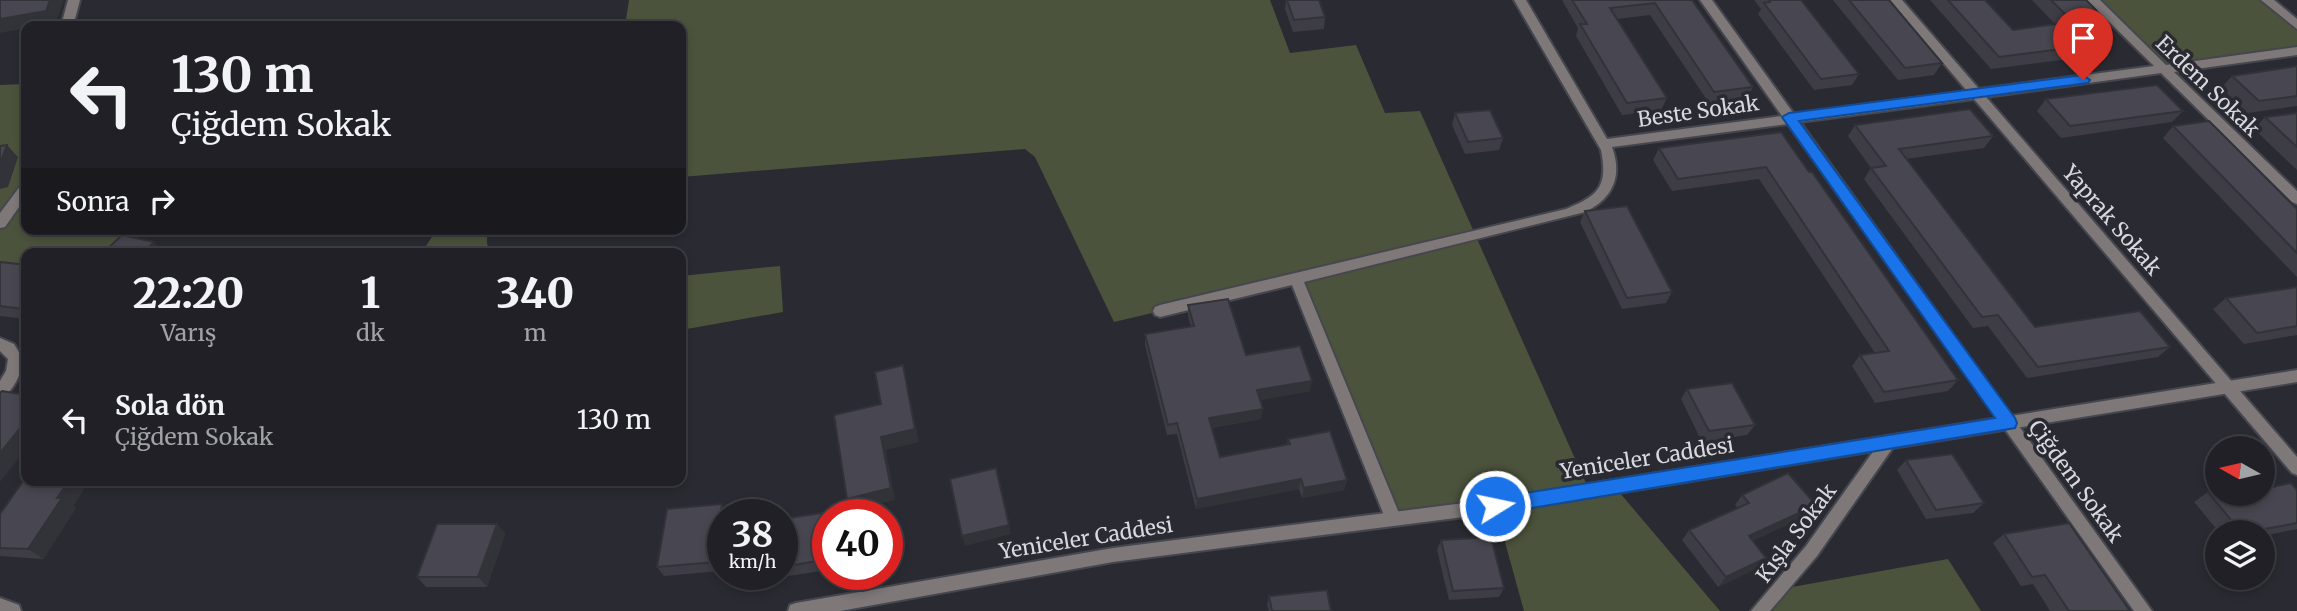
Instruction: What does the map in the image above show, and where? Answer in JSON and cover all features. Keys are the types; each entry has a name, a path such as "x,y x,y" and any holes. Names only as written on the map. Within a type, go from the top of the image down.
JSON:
{"street":[{"path":"68,21 74,0"},
{"path":"1160,311 1584,207 1596,201 1607,189 1610,162 1604,144 1520,0"},
{"name":"Çiğdem Sokak","path":"1706,0 2144,611"},
{"name":"Yaprak Sokak","path":"1896,0 2297,468"},
{"name":"Erdem Sokak","path":"2093,0 2297,200"},
{"path":"2267,0 2297,25"},
{"name":"Beste Sokak","path":"1604,144 1789,117 2297,51"},
{"path":"0,223 21,195"},
{"path":"1296,279 1393,518"},
{"path":"0,345 11,349 16,357 15,369 0,392"},
{"name":"Yeniceler Caddesi","path":"796,611 1113,555 1495,506 2297,376"},
{"name":"Kışla Sokak","path":"1759,611 1817,545 1887,444"},
{"path":"0,606 13,611"}],"green space":[{"path":"629,0 1270,0 1290,53 1356,45 1385,113 1420,111 1589,490 1614,486 1720,611 1524,611 1495,506 1393,518 1296,279 1114,322 1035,157 1025,149 686,177 686,21 626,21"},
{"path":"2093,0 2267,0 2297,25 2297,51 2163,69"},
{"path":"21,84 21,235 129,235 116,248 21,248 21,265 0,263 0,85"},
{"path":"433,235 487,235 489,248 425,248"},
{"path":"780,266 783,312 686,329 686,275"},
{"path":"1948,559 1981,611 1759,611 1781,589"}],"building":[{"path":"0,0 50,0 46,11 0,19"},
{"path":"1287,0 1319,0 1325,17 1294,20"},
{"path":"1572,0 1692,0 1753,87 1714,92 1655,3 1610,8 1667,98 1627,103 1580,24 1587,24"},
{"path":"1769,0 1801,0 1859,74 1821,79 1764,3 1770,2"},
{"path":"1849,0 1889,0 1942,63 1905,68"},
{"path":"1948,0 1985,0 2013,30 2085,20 2108,43 1999,57"},
{"path":"2051,0 2086,0 2096,10 2065,14"},
{"path":"2297,66 2297,96 2259,101 2232,76"},
{"path":"2157,85 2183,111 2070,126 2046,99"},
{"path":"1970,109 1993,136 1899,149 2035,327 2140,311 2170,347 2038,367 1998,315 1982,317 1871,168 1886,166 1855,125"},
{"path":"1490,110 1503,138 1468,142 1455,113"},
{"path":"2297,113 2297,147 2265,117"},
{"path":"2209,121 2297,209 2297,253 2173,126"},
{"path":"1781,132 1958,380 1884,392 1860,355 1889,351 1766,167 1678,179 1659,148"},
{"path":"7,145 0,164 0,146"},
{"path":"1627,206 1672,292 1627,298 1585,211"},
{"path":"122,235 154,242 148,248 108,248"},
{"path":"0,262 21,264 21,309 0,306"},
{"path":"2297,287 2297,326 2257,333 2226,298"},
{"path":"1228,299 1246,355 1300,346 1312,381 1257,390 1263,409 1209,418 1220,457 1290,444 1288,439 1330,431 1347,480 1304,488 1301,479 1197,499 1177,423 1168,425 1145,334 1194,326 1188,305"},
{"path":"903,365 915,429 881,437 891,488 847,499 834,415 881,404 875,372"},
{"path":"1732,383 1755,425 1709,431 1687,389"},
{"path":"2,391 21,394 21,427 0,453"},
{"path":"1952,454 1984,503 1936,510 1906,460"},
{"path":"996,468 1009,525 962,536 950,479"},
{"path":"1788,473 1816,505 1749,536 1766,558 1726,577 1689,530 1749,503 1742,495"},
{"path":"2291,483 2297,490 2297,523 2275,527 2275,520 2231,520 2220,506 2275,506 2275,486"},
{"path":"21,484 65,486 57,498 62,498 28,549 0,548 0,514"},
{"path":"707,505 707,563 657,567 667,509"},
{"path":"812,514 812,562 798,564 798,517"},
{"path":"2069,523 2130,611 2069,611 2045,575 2032,577 2004,534"},
{"path":"437,524 497,524 478,577 417,577"},
{"path":"1491,537 1504,588 1453,591 1441,540"},
{"path":"1327,590 1331,611 1272,611 1269,596"}],"route":[{"path":"1495,506 2008,423 1789,117 2083,80"}]}
